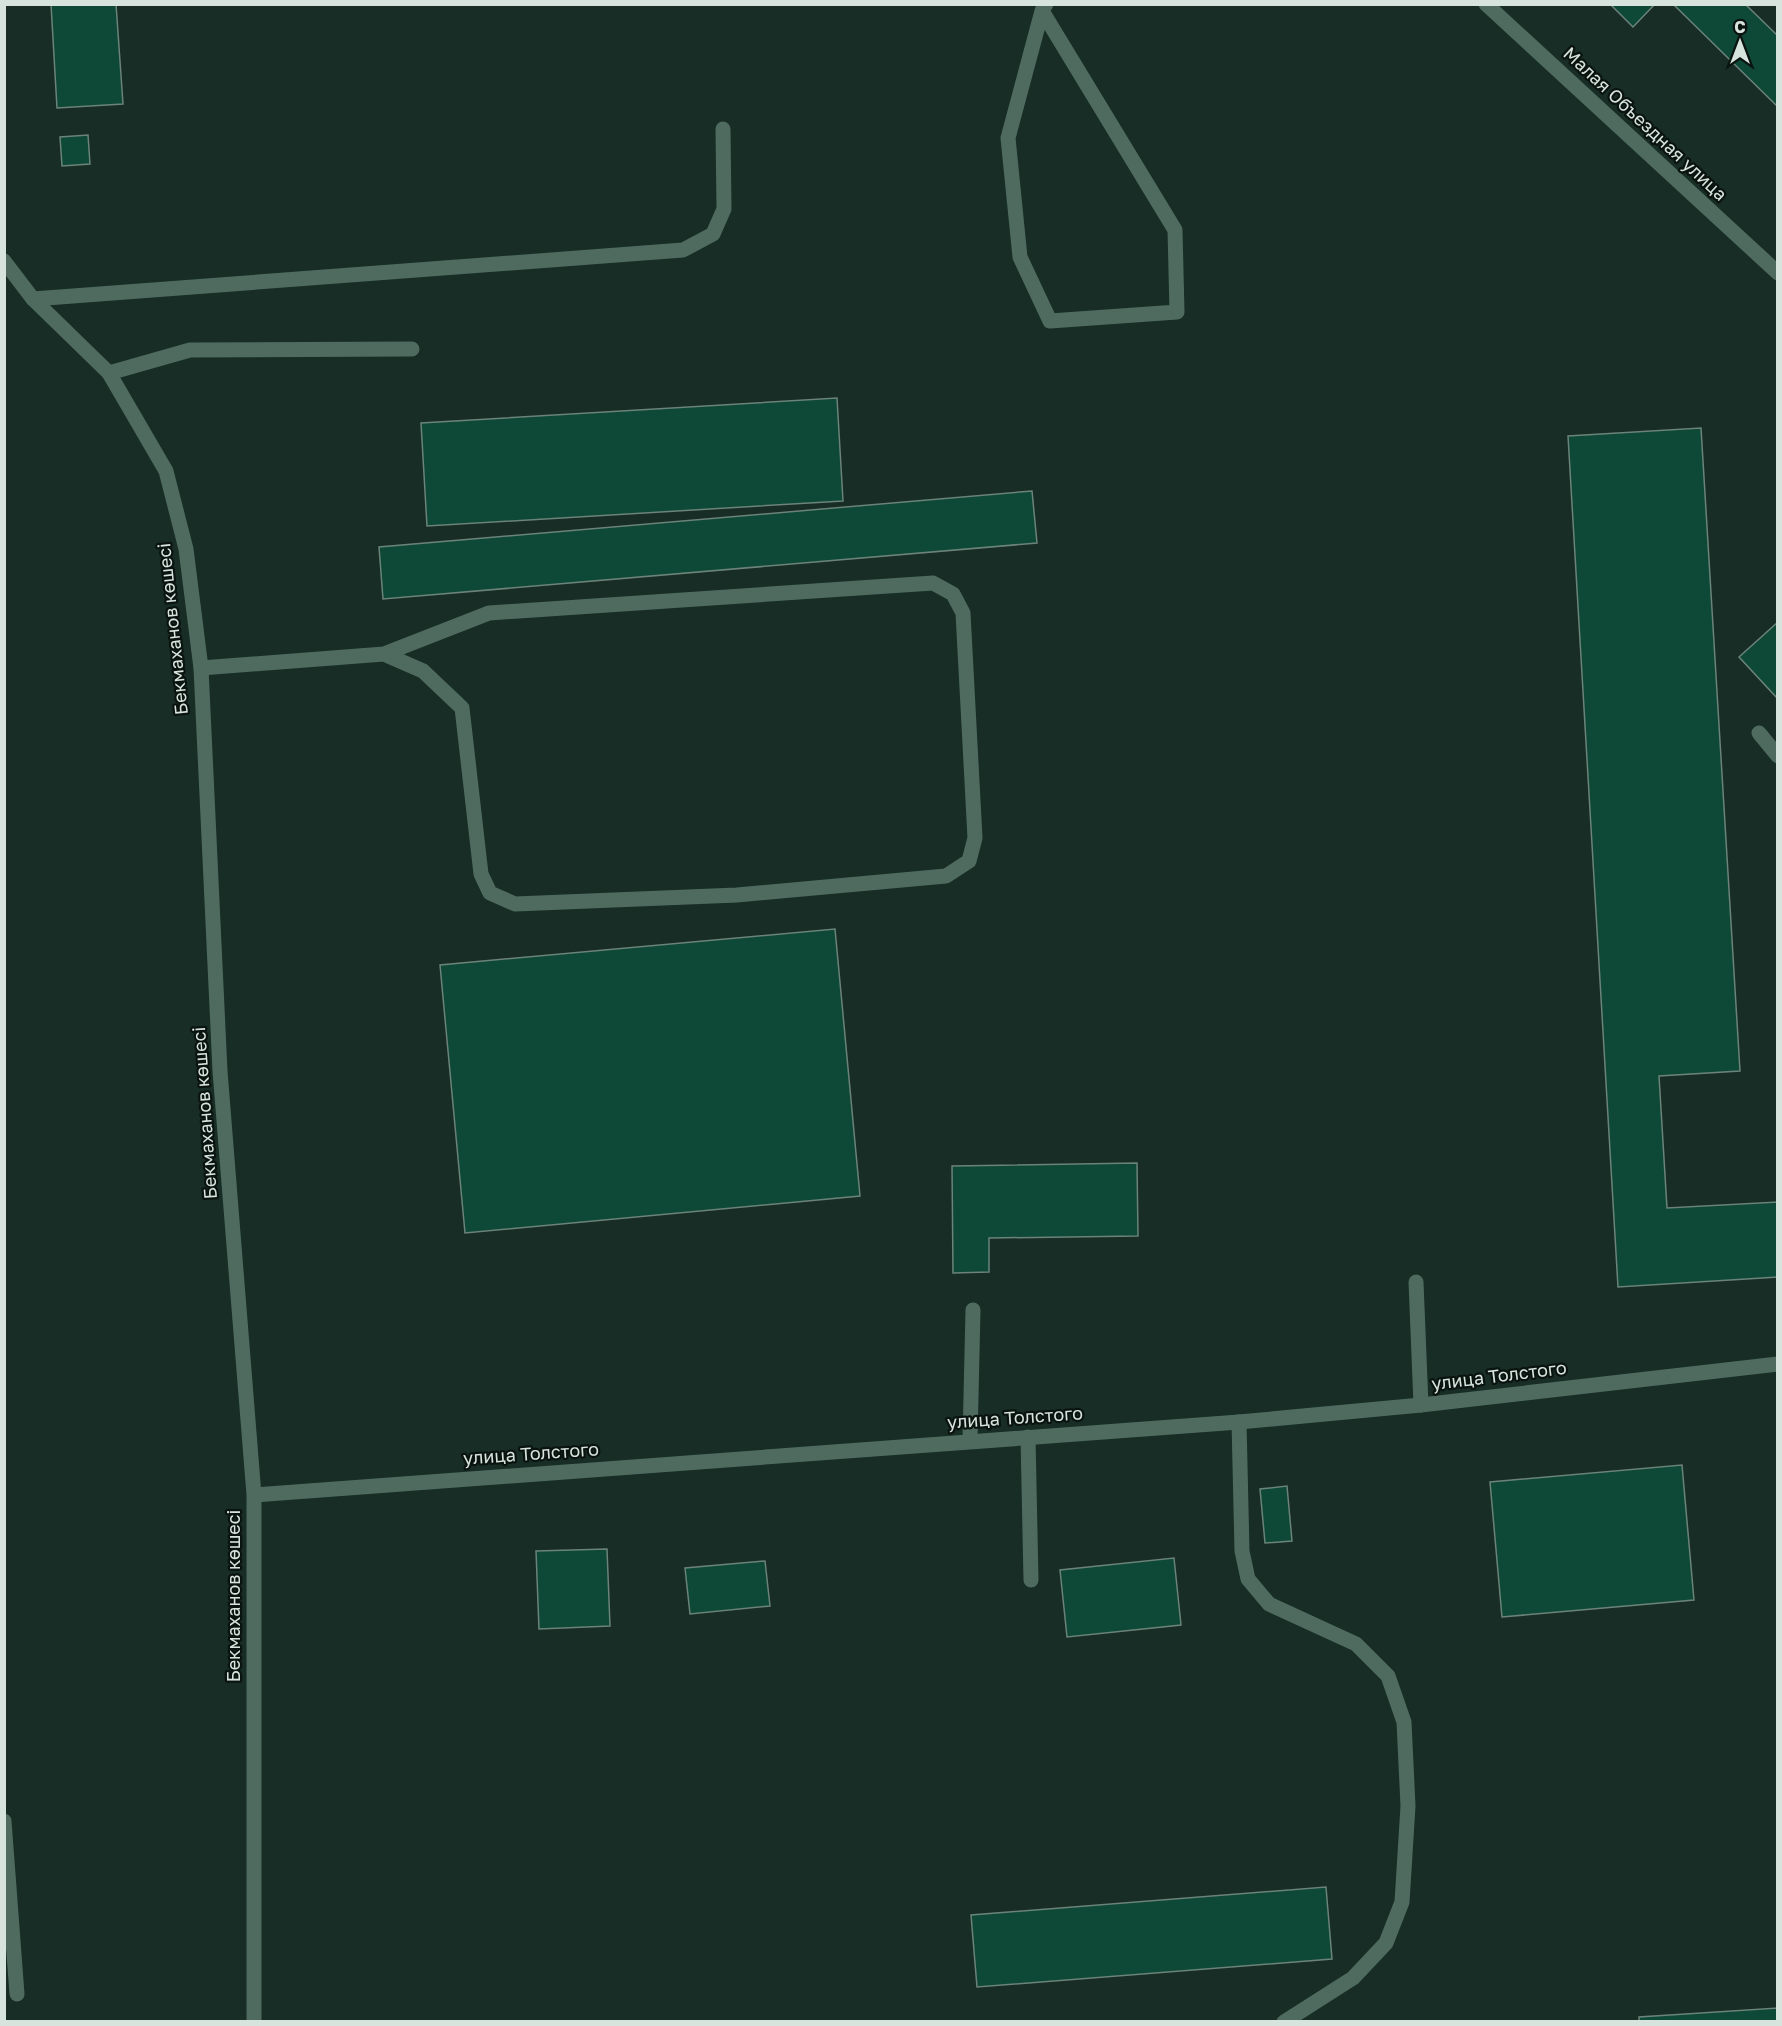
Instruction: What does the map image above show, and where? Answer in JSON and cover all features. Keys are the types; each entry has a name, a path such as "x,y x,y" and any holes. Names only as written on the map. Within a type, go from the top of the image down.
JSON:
{"street":[{"name":"Малая Объездная улица","path":"1486,4 1778,273"},
{"path":"1044,8 1175,230 1177,312 1050,321 1020,257 1008,138 1044,8"},
{"path":"33,299 683,250 713,234 724,209 723,129"},
{"name":"Бекмаханов көшесі","path":"4,261 33,299 109,373 166,471 186,549 201,668 220,1071 254,1495 254,2022"},
{"path":"109,373 190,350 412,349"},
{"path":"201,668 384,654 489,613 933,583 953,594 963,613 975,837 969,861 946,876 737,895 515,904 490,893 480,874 462,708 423,671 384,654"},
{"path":"1759,733 1778,756"},
{"path":"1416,1282 1421,1405"},
{"path":"970,1440 973,1310"},
{"name":"улица Толстого","path":"254,1495 970,1440 1239,1422 1421,1405 1778,1364"},
{"path":"1239,1422 1242,1551 1248,1579 1269,1604 1356,1644 1388,1676 1404,1722 1408,1806 1402,1902 1386,1943 1353,1978 1284,2022"},
{"path":"1028,1437 1031,1580"},
{"path":"4,1821 17,1994"}],"building":[{"path":"51,4 116,4 123,104 57,108"},
{"path":"1610,4 1655,4 1633,27"},
{"path":"1673,4 1745,4 1778,36 1778,107"},
{"path":"88,135 90,164 62,166 60,137"},
{"path":"837,398 843,501 427,526 421,423"},
{"path":"1701,428 1740,1071 1659,1076 1667,1208 1778,1202 1778,1277 1618,1287 1568,436"},
{"path":"1032,491 1037,543 383,599 379,547"},
{"path":"1778,622 1778,699 1739,657"},
{"path":"835,929 860,1196 465,1233 440,965"},
{"path":"1137,1163 1138,1236 989,1238 989,1272 953,1273 952,1166"},
{"path":"1682,1465 1694,1600 1502,1617 1490,1482"},
{"path":"1287,1486 1292,1541 1265,1543 1260,1489"},
{"path":"607,1549 610,1626 539,1629 536,1551"},
{"path":"1174,1558 1181,1625 1067,1637 1060,1570"},
{"path":"765,1561 770,1606 690,1614 685,1568"},
{"path":"1326,1887 1332,1959 977,1987 971,1915"},
{"path":"1778,2008 1778,2022 1639,2022 1639,2017"}]}
